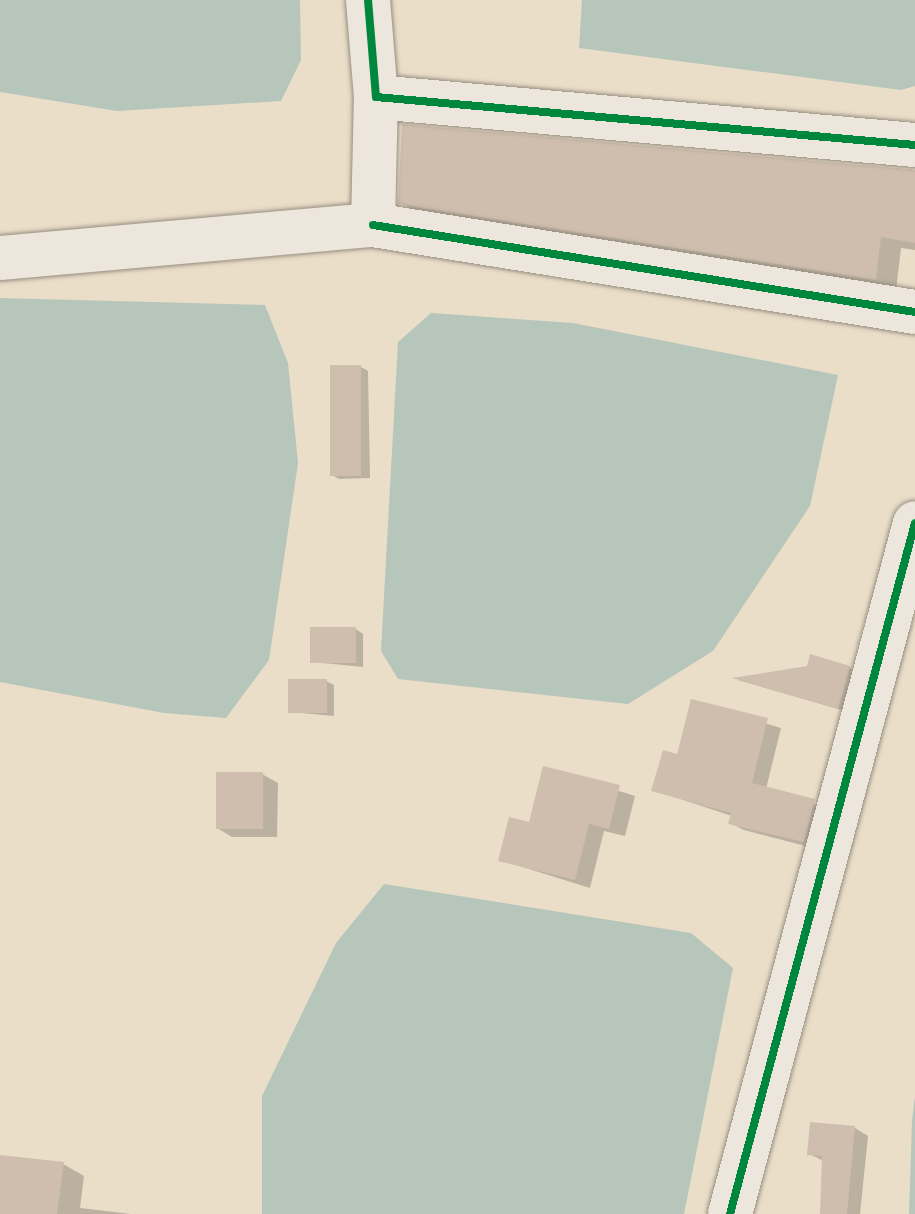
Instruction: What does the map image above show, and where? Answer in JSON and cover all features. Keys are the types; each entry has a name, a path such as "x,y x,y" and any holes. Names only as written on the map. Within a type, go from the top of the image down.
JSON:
{"street":[{"path":"368,0 376,97 373,225"},
{"path":"376,97 915,145"},
{"path":"0,258 373,225 915,312"},
{"path":"730,1214 915,523"}],"shaded area":[{"path":"0,0 300,0 301,60 281,101 117,111 0,92"},
{"path":"582,0 915,0 915,86 901,90 579,48"},
{"path":"0,298 265,305 288,363 298,463 269,660 226,718 164,713 0,682"},
{"path":"431,313 573,323 838,375 810,506 713,651 628,704 398,679 381,651 398,342"},
{"path":"384,884 691,933 733,968 684,1214 262,1214 262,1096 336,943"},
{"path":"915,1096 915,1214 909,1214 912,1121"}],"building":[{"path":"402,124 915,170 915,243 881,237 876,280 398,204"},
{"path":"330,365 361,365 361,476 330,476"},
{"path":"310,627 356,627 356,663 310,663"},
{"path":"810,654 850,666 838,709 732,678 807,666"},
{"path":"288,679 327,679 327,713 288,713"},
{"path":"691,699 768,718 752,783 815,799 804,842 728,824 731,813 651,791 663,750 677,754"},
{"path":"543,766 620,785 609,829 589,824 575,880 498,861 509,817 529,822"},
{"path":"216,772 263,772 263,829 216,829"},
{"path":"810,1122 855,1126 847,1214 820,1214 822,1156 807,1155"},
{"path":"0,1155 64,1162 57,1214 0,1214"}],"cycle path":[{"path":"368,0 376,97 915,145"},
{"path":"373,225 915,312"},
{"path":"730,1214 915,523"}]}
